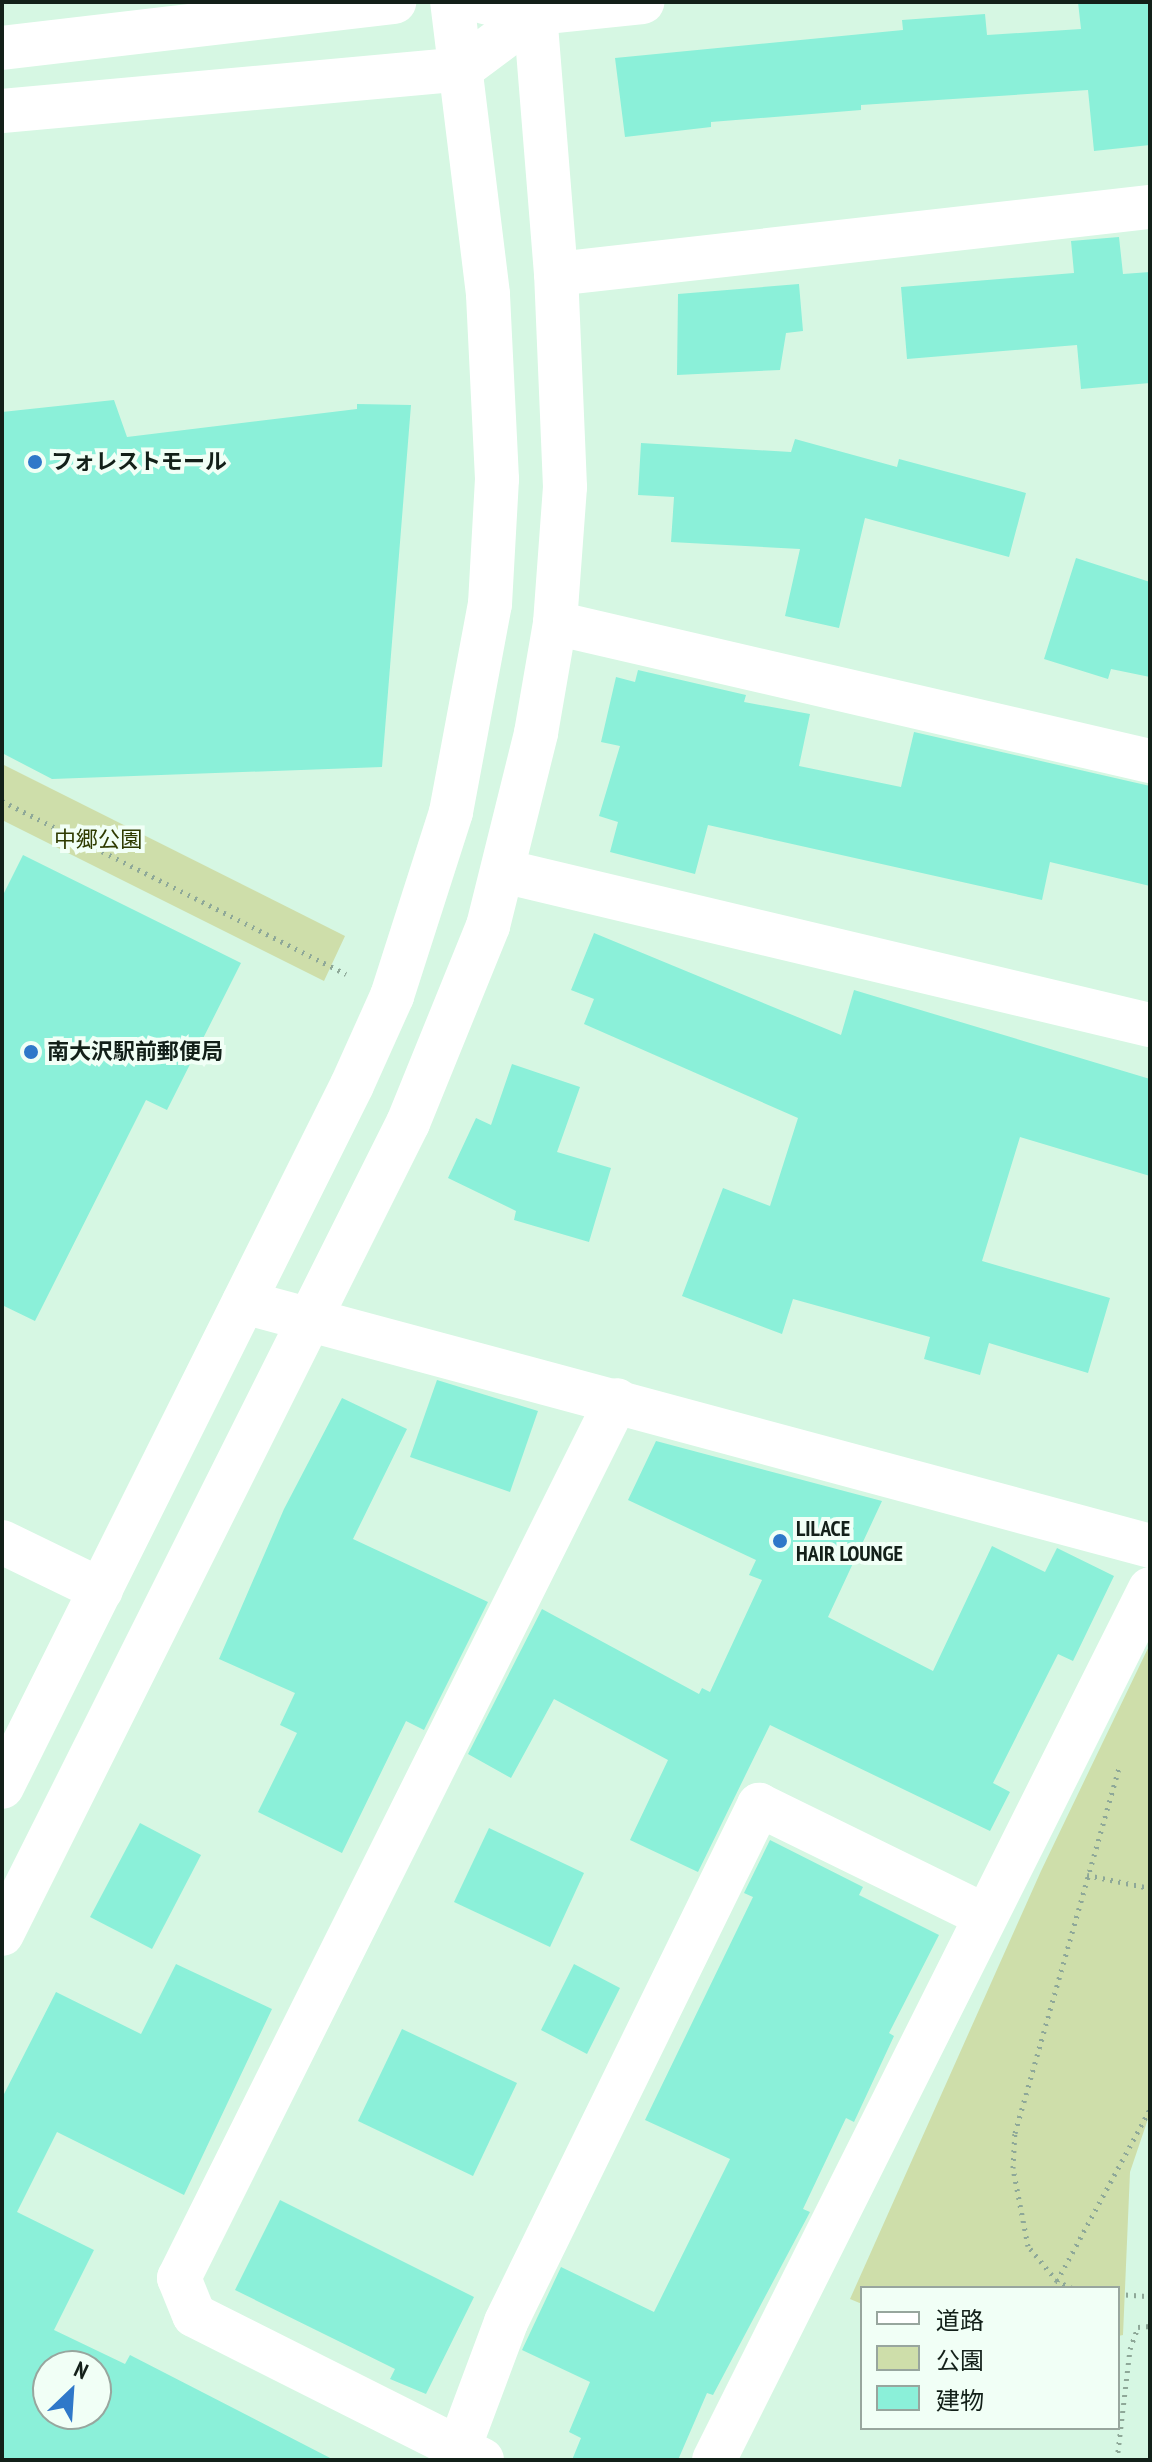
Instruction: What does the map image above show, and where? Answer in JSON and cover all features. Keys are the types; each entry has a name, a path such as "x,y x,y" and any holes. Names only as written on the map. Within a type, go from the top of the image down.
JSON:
{"street":[{"path":"2,48 394,2"},
{"path":"2,1787 352,1085 419,919 451,812 490,604 497,388 452,2"},
{"path":"484,2 535,8 642,2"},
{"path":"2,111 461,69 535,8"},
{"path":"2,1934 310,1319 442,1047 488,926 528,775 555,623 565,487 556,274 535,8"},
{"path":"556,274 1150,207"},
{"path":"555,623 1150,761"},
{"path":"503,871 1150,1025"},
{"path":"244,1302 1150,1546"},
{"path":"617,1400 179,2278 194,2315 470,2454 506,2322 759,1805 984,1915"},
{"path":"2,1542 101,1590"},
{"path":"714,2460 984,1915 1150,1589"}],"path":[{"path":"2,801 346,974"},
{"path":"1068,2286 1057,2281 1028,2246 1013,2168 1015,2133 1122,1756"},
{"path":"1087,1875 1150,1888"},
{"path":"1057,2281 1150,2109"},
{"path":"1120,2294 1150,2296"},
{"path":"1117,2460 1130,2349 1138,2327 1150,2326"}],"green space":[{"name":"中郷公園","path":"2,764 345,936 324,981 2,820"},
{"path":"1150,1644 1150,2113 1130,2172 1123,2335 1120,2336 1120,2286 860,2286 860,2303 850,2299 1041,1871"}],"building":[{"path":"1078,2 1150,2 1150,145 1094,151 1088,90 861,105 861,110 711,122 711,127 625,137 615,58 903,30 902,20 985,14 987,35 1081,29"},
{"path":"1119,237 1123,274 1150,272 1150,383 1081,389 1077,345 907,359 901,287 1074,273 1071,241"},
{"path":"799,284 803,331 786,333 780,370 677,375 678,294"},
{"path":"114,400 127,437 357,409 357,404 411,405 382,767 52,779 2,753 2,412"},
{"path":"795,439 897,467 899,459 1026,493 1009,557 865,518 839,628 785,616 800,549 671,542 674,497 638,495 641,443 791,452"},
{"path":"1076,558 1150,582 1150,677 1111,669 1108,679 1044,659"},
{"path":"638,670 746,695 744,702 810,714 799,766 901,787 914,732 1150,786 1150,886 1050,862 1042,900 708,825 695,874 610,852 618,822 599,816 620,746 601,742 616,677 635,682"},
{"path":"23,855 241,963 167,1110 146,1100 35,1321 2,1305 2,897"},
{"path":"594,933 841,1035 854,990 1150,1079 1150,1176 1020,1137 982,1261 1110,1298 1088,1373 989,1343 980,1375 924,1359 930,1337 793,1299 782,1334 682,1296 723,1188 770,1206 798,1118 584,1024 594,999 571,990"},
{"path":"512,1064 580,1087 557,1152 611,1168 589,1242 514,1220 516,1211 448,1178 476,1118 491,1125"},
{"path":"437,1380 538,1411 510,1492 410,1457"},
{"path":"342,1398 407,1429 353,1539 488,1602 424,1730 406,1721 342,1853 258,1812 297,1733 280,1725 295,1693 219,1659 284,1509"},
{"path":"656,1441 882,1501 828,1617 933,1671 992,1546 1045,1572 1057,1548 1114,1576 1073,1661 1058,1654 993,1783 1010,1792 990,1831 770,1725 698,1872 630,1840 668,1760 554,1699 511,1778 468,1754 542,1609 699,1694 702,1688 710,1692 762,1580 749,1575 756,1560 628,1500"},
{"path":"140,1823 201,1855 152,1949 90,1917"},
{"path":"489,1828 584,1873 550,1947 454,1902"},
{"path":"770,1840 863,1887 859,1895 939,1935 889,2033 894,2036 854,2122 846,2118 803,2209 810,2212 713,2395 707,2393 678,2460 572,2460 581,2438 569,2432 590,2382 522,2350 561,2267 654,2312 730,2159 645,2120 753,1897 744,1893"},
{"path":"176,1964 272,2009 184,2195 57,2132 17,2212 94,2250 54,2330 96,2350 32,2350 32,2430 112,2430 112,2358 125,2364 130,2355 334,2460 2,2460 2,2098 56,1992 141,2034"},
{"path":"574,1964 620,1988 587,2054 541,2030"},
{"path":"402,2029 517,2083 473,2176 358,2121"},
{"path":"280,2200 474,2297 426,2394 390,2379 395,2369 235,2290"}],"place":[{"name":"フォレストモール","path":"35,462"},
{"name":"南大沢駅前郵便局","path":"31,1052"},
{"name":"LILACE HAIR LOUNGE","path":"780,1541"}]}
